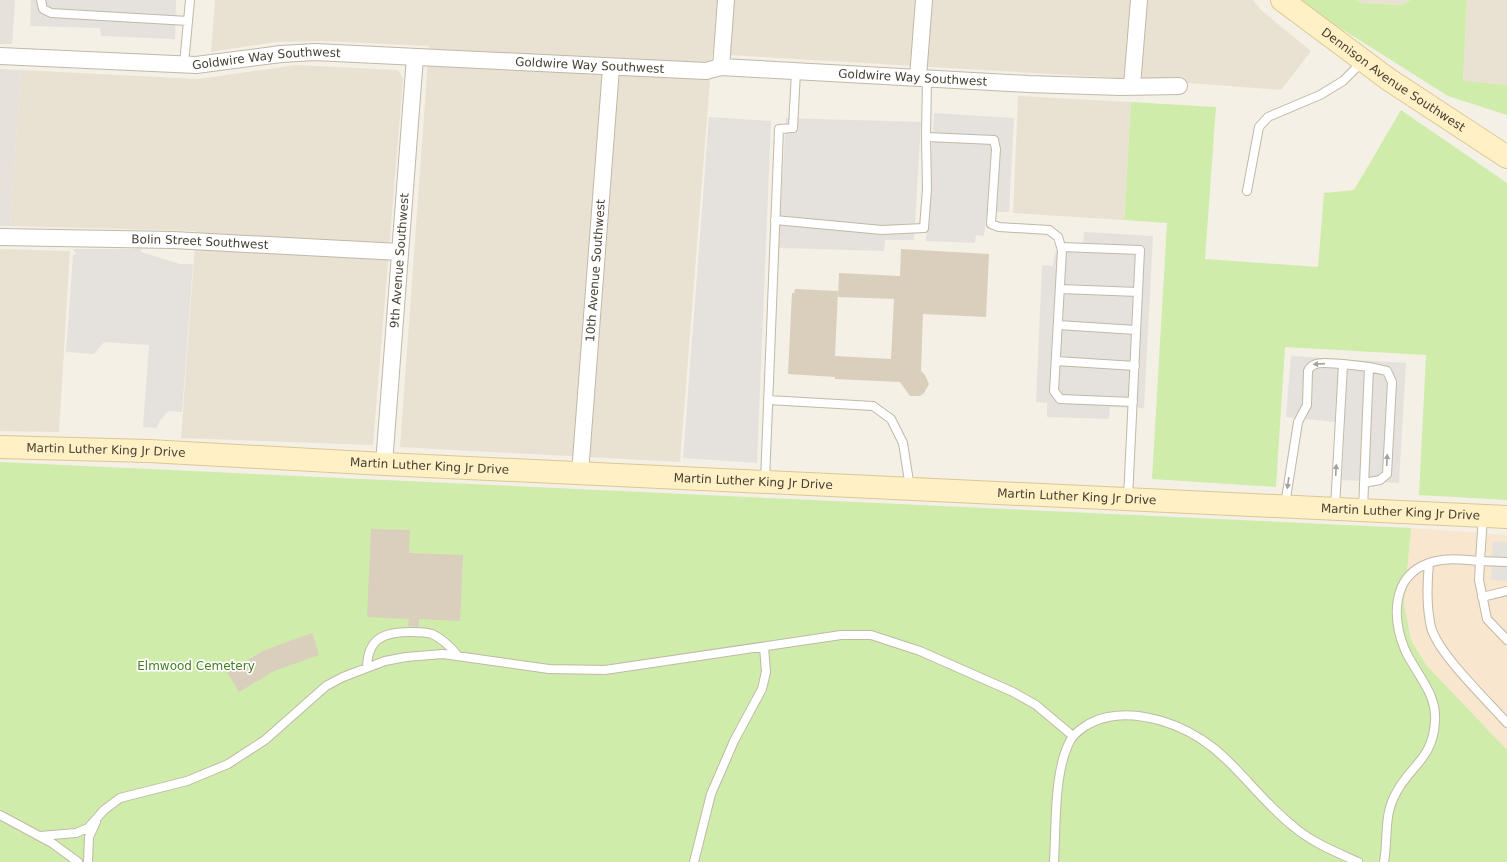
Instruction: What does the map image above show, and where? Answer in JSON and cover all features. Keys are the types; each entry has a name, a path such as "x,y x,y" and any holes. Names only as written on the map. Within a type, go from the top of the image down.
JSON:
{"main road":[{"name":"Dennison Avenue Southwest","path":"1282,0 1388,79 1503,150"},
{"name":"Martin Luther King Jr Drive","path":"0,447 149,451 384,464 1507,517"}],"street":[{"path":"720,68 726,0"},
{"path":"922,77 924,0"},
{"path":"1132,86 1139,0"},
{"name":"Goldwire Way Southwest","path":"0,56 196,65 281,54 315,52 611,68 706,71 720,68 922,77 1028,84 1179,86"},
{"name":"9th Avenue Southwest","path":"384,464 414,57"},
{"name":"10th Avenue Southwest","path":"580,473 611,68"},
{"name":"Bolin Street Southwest","path":"0,236 172,240 400,252"}],"lane":[{"path":"41,0 43,8 51,13 188,21"},
{"path":"184,64 190,0"},
{"path":"1247,191 1259,127 1268,117 1320,95 1343,81 1363,61"},
{"path":"765,482 779,129 794,128 796,72"},
{"path":"775,220 882,230 924,228 927,189 926,137 922,77"},
{"path":"926,137 994,140 996,149 991,224 999,227 1048,230 1058,237 1061,247 1060,289 1054,391 1060,399 1133,402"},
{"path":"1061,247 1140,250 1128,499"},
{"path":"1060,289 1138,292"},
{"path":"1058,326 1136,330"},
{"path":"1056,361 1135,366"},
{"path":"1285,506 1298,422 1307,405 1308,371 1310,366 1315,363 1343,364 1387,371 1392,382 1387,474 1380,480 1364,483"},
{"path":"1334,508 1343,364"},
{"path":"1363,510 1369,368"},
{"path":"768,400 873,406 891,419 903,444 910,489"},
{"path":"1483,516 1479,580 1482,597 1487,618 1507,640"},
{"path":"1384,862 1387,821 1394,796 1401,785 1425,756 1434,733 1435,708 1431,695 1405,650 1397,620 1396,607 1398,594 1409,575 1429,563 1443,560 1507,562"},
{"path":"1429,563 1427,587 1428,610 1432,628 1440,645 1507,722"},
{"path":"1482,597 1507,591"},
{"path":"367,667 368,654 374,644 381,637 389,633 430,634 449,644 458,656"},
{"path":"40,836 76,833 88,828 104,810 120,798 187,781 233,761 265,740 326,686 367,667 406,657 444,654 549,669 605,670 841,635 871,635 920,651 1013,692 1036,705 1073,736"},
{"path":"694,862 714,787 734,741 762,689 766,672 764,647"},
{"path":"1054,862 1061,768 1064,754 1073,736 1091,723 1117,715 1146,716 1176,725 1204,740 1226,757 1270,806 1296,829 1318,843 1358,862"},
{"path":"0,815 40,836 78,862"},
{"path":"88,862 89,837 97,819"}],"shaded area":[{"path":"0,0 15,0 12,44 0,44"},
{"path":"31,0 176,0 175,39 101,36 100,28 30,26"},
{"path":"215,0 1253,0 1261,10 1311,51 1281,90 1120,78 712,54 680,462 400,447 429,46 323,41 276,42 211,52"},
{"path":"1356,0 1411,0 1401,5 1362,3"},
{"path":"1467,0 1507,0 1507,85 1463,82"},
{"path":"296,65 398,70 403,79 373,445 181,438 196,231 10,226 21,70 198,79"},
{"path":"0,69 21,70 10,226 0,226"},
{"path":"1018,96 1131,102 1124,220 1013,213"},
{"path":"934,113 1014,118 1009,212 987,212 984,236 976,235 975,243 926,241"},
{"path":"709,117 771,121 757,463 683,458"},
{"path":"786,118 921,122 914,240 885,240 884,251 778,248"},
{"path":"1084,232 1153,236 1144,408 1110,407 1109,419 1047,417 1047,403 1036,402 1042,265 1053,266 1055,252 1073,242 1083,243"},
{"path":"0,249 70,251 59,432 0,431"},
{"path":"73,249 141,249 141,252 180,264 193,264 182,412 169,411 160,420 157,428 143,427 149,345 104,342 94,354 66,352 73,255 76,254"},
{"path":"1291,356 1406,363 1399,483 1342,480 1345,423 1286,417"},
{"path":"1411,528 1507,535 1507,750 1426,665 1411,640 1404,604"},
{"path":"1493,541 1507,542 1507,581 1491,580"}],"green space":[{"path":"1300,0 1356,0 1362,3 1401,5 1411,0 1467,0 1463,81 1507,85 1507,115 1448,96 1310,9"},
{"path":"1131,102 1216,107 1205,259 1318,267 1324,193 1354,190 1401,110 1507,183 1507,500 1419,495 1426,355 1285,347 1276,487 1152,479 1167,223 1124,220"},
{"name":"Elmwood Cemetery","path":"0,462 1411,528 1404,604 1411,640 1426,665 1507,750 1507,862 0,862"}],"building":[{"path":"901,249 989,254 986,317 923,314 921,371 925,375 929,384 924,393 920,396 910,396 900,382 835,379 835,377 788,374 792,293 794,293 795,289 838,291 835,356 891,359 894,299 838,297 839,273 900,276"},
{"path":"371,529 410,530 409,553 463,555 460,621 419,619 419,627 408,626 409,619 367,617"},
{"path":"312,633 319,655 274,671 239,692 227,672 265,650"}]}
